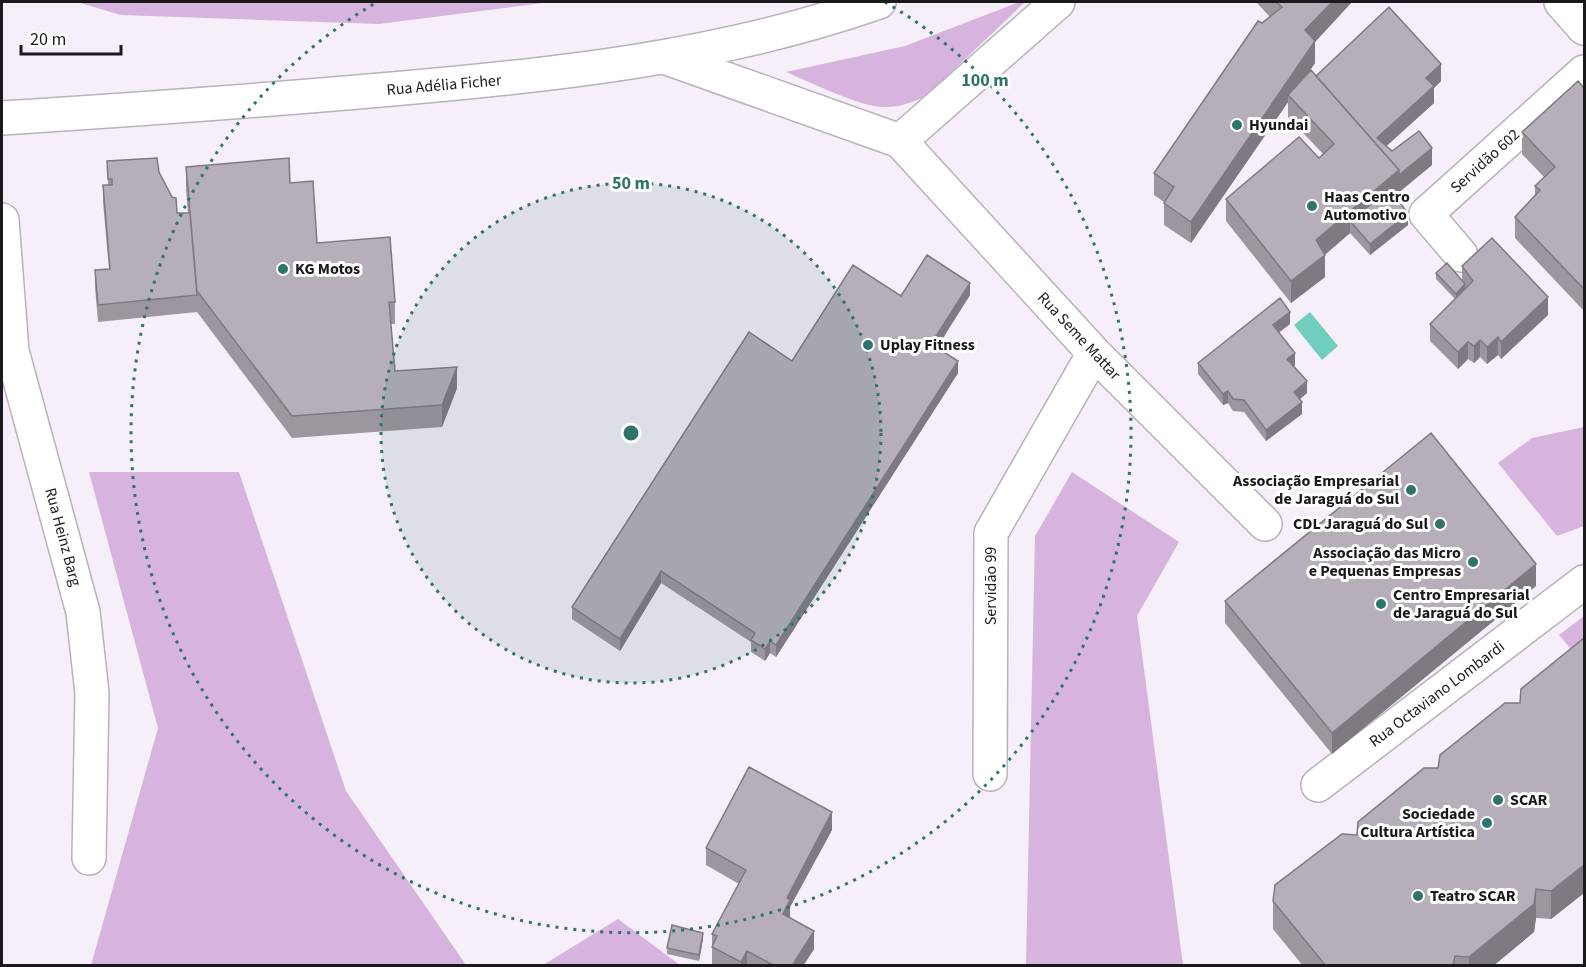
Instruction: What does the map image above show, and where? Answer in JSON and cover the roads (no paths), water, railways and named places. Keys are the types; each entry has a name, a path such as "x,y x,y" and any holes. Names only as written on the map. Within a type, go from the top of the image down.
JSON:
{"main road":[{"name":"Rua Adélia Ficher","path":"2,118 221,104 492,81 664,57 763,35 879,2"},
{"path":"900,141 1058,2"},
{"path":"1561,2 1584,28"},
{"name":"Rua Seme Mattar","path":"664,57 900,141 1094,353 1265,524"},
{"name":"Servidão 602","path":"1461,255 1426,214 1584,72"},
{"name":"Rua Heinz Barg","path":"2,220 12,351 83,612 92,693 88,858"},
{"name":"Servidão 99","path":"990,774 991,533 1094,353"},
{"name":"Rua Octaviano Lombardi","path":"1318,785 1580,585"}],"place":[{"name":"Hyundai","path":"1237,125"},
{"name":"Haas Centro Automotivo","path":"1312,206"},
{"name":"KG Motos","path":"283,269"},
{"name":"Uplay Fitness","path":"868,345"},
{"name":"Associação Empresarial de Jaraguá do Sul","path":"1411,490"},
{"name":"CDL Jaraguá do Sul","path":"1440,524"},
{"name":"Associação das Micro e Pequenas Empresas","path":"1473,562"},
{"name":"Centro Empresarial de Jaraguá do Sul","path":"1381,604"},
{"name":"SCAR","path":"1498,800"},
{"name":"Sociedade Cultura Artística","path":"1487,823"},
{"name":"Teatro SCAR","path":"1418,896"}]}
